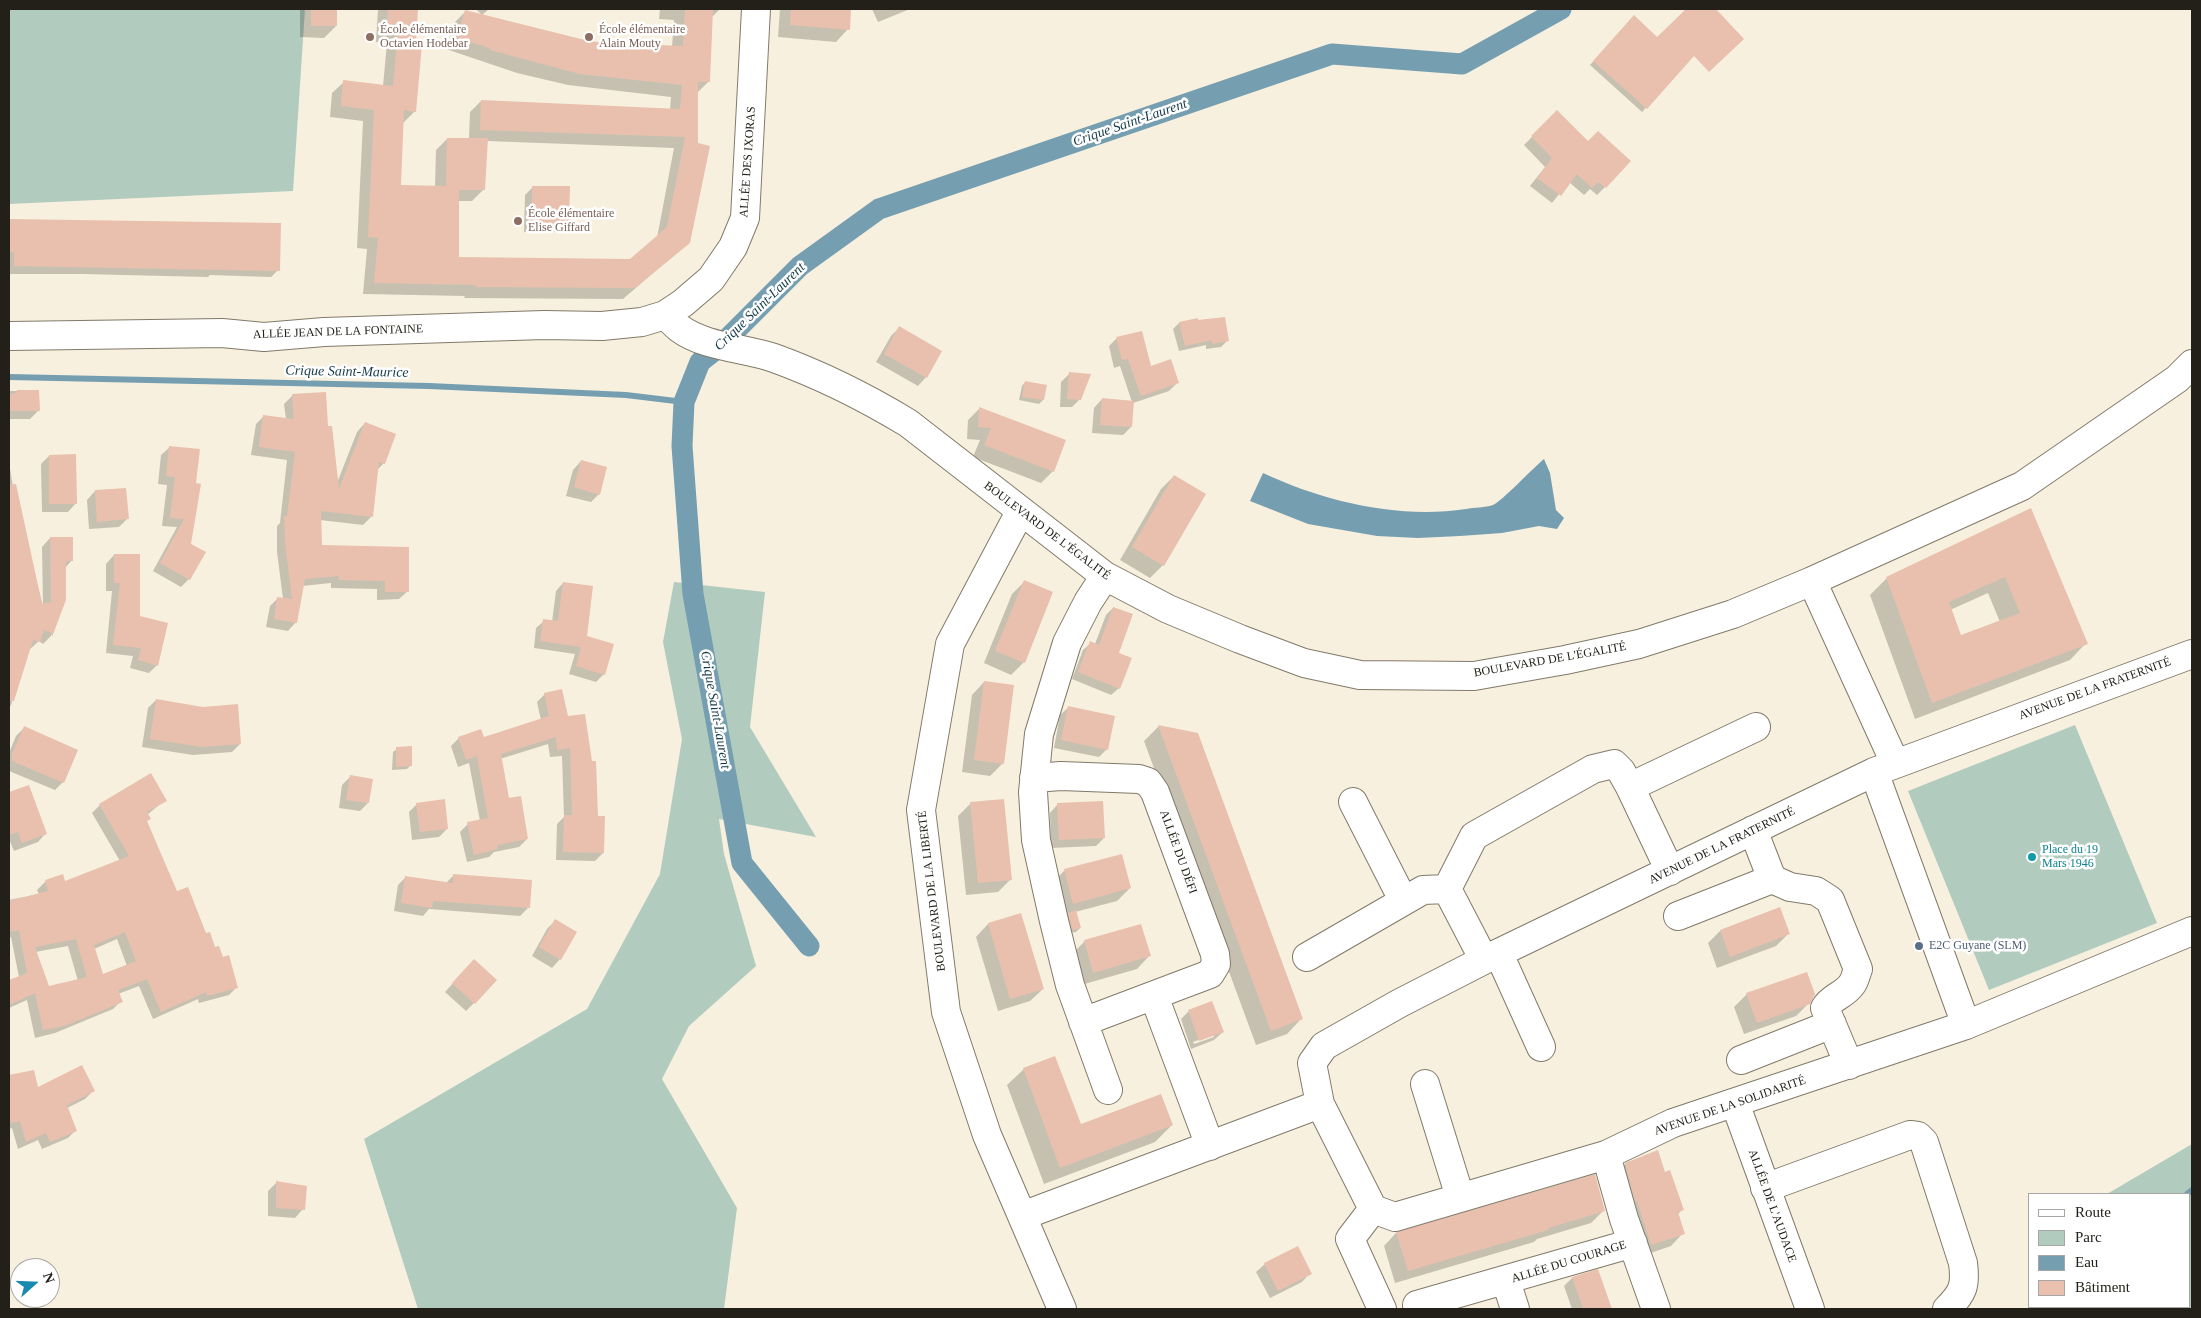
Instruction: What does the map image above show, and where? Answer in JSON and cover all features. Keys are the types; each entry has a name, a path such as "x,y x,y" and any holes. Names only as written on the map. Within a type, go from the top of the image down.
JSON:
{"street":[{"name":"ALLÉE DES IXORAS","path":"666,315 683,303 711,278 733,247 745,218 756,9"},
{"name":"ALLÉE JEAN DE LA FONTAINE","path":"9,336 222,333 264,337 324,332 602,326 642,322 666,315"},
{"name":"BOULEVARD DE L'ÉGALITÉ","path":"666,315 680,329 700,338 739,350 772,357 842,386 876,404 908,423 1020,512 1105,576 1168,609 1240,639 1304,662 1360,675 1474,676 1565,660 1639,644 1733,614 1812,581 2022,486 2177,379 2192,364"},
{"name":"BOULEVARD DE LA LIBERTÉ","path":"1020,512 950,644 921,810 946,1012 987,1135 1062,1309"},
{"path":"1105,576 1066,642 1039,734 1034,778 1036,840 1054,921 1070,985 1108,1090"},
{"path":"1812,581 1885,767 1966,1025"},
{"name":"AVENUE DE LA FRATERNITÉ","path":"1320,1104 1312,1062 1324,1046 1400,1003 1885,767 2192,654"},
{"path":"1630,787 1756,728"},
{"path":"1447,888 1474,836 1593,769 1614,764 1621,771 1630,787 1670,871"},
{"name":"ALLÉE DU DÉFI","path":"1034,778 1061,776 1139,779 1148,782 1155,792 1215,954 1216,964 1210,974 1082,1022"},
{"path":"1353,802 1403,900"},
{"path":"1753,830 1772,879 1790,887 1816,891 1830,900 1858,969 1852,984 1843,993 1828,1002 1825,1008 1849,1065"},
{"path":"1678,916 1772,879"},
{"path":"1307,957 1423,890 1447,888"},
{"path":"1447,888 1492,957 1541,1047"},
{"name":"AVENUE DE LA SOLIDARITÉ","path":"1373,1209 1394,1218 1606,1155 1673,1124 1966,1025 2192,931"},
{"path":"1154,996 1210,1146"},
{"path":"1740,1060 1832,1024"},
{"path":"1425,1084 1460,1198"},
{"name":"ALLÉE DE L'AUDACE","path":"1734,1103 1810,1309"},
{"path":"1022,1216 1320,1104 1373,1209 1350,1239 1382,1309"},
{"path":"1765,1188 1910,1135 1918,1136 1924,1142 1962,1263 1965,1280 1960,1296 1947,1309"},
{"name":"ALLÉE DU COURAGE","path":"1606,1155 1656,1309"},
{"name":"ALLÉE DU COURAGE","path":"1417,1306 1633,1243"},
{"name":"ALLÉE DU COURAGE","path":"1506,1281 1515,1309"}],"green space":[{"path":"9,9 305,9 293,191 9,204"},
{"path":"674,582 765,592 750,727 816,837 719,819 724,854 756,966 689,1026 662,1079 737,1208 724,1309 418,1309 364,1139 587,1009 660,874 682,739 663,642"},
{"name":"Place du 19 Mars 1946","path":"2075,725 2157,923 1989,990 1908,791"},
{"path":"2192,1144 2192,1309 2037,1309 2191,1308 2191,1193 2109,1193"}],"water":[{"path":"1544,459 1550,473 1556,510 1564,518 1557,529 1539,526 1502,533 1460,536 1418,538 1377,536 1308,524 1250,501 1263,473 1337,500 1388,510 1440,512 1487,507 1503,498"}],"building":[{"path":"311,9 337,9 337,26 311,26"},
{"path":"388,9 418,9 416,43 422,44 416,112 404,110 401,185 446,186 447,138 488,138 485,190 459,190 459,257 630,259 667,227 685,137 480,130 481,100 680,109 682,85 580,74 490,50 490,48 457,38 465,10 589,41 658,49 659,45 683,46 685,9 713,9 710,82 698,82 698,143 710,146 690,243 635,288 475,287 476,285 374,283 378,238 368,237 374,110 341,106 343,80 393,86 398,32 387,31"},
{"path":"791,9 851,9 850,30 790,25"},
{"path":"1686,9 1716,9 1744,39 1709,72 1694,56 1647,109 1593,61 1634,15 1657,37"},
{"path":"1557,110 1588,141 1598,131 1631,161 1606,188 1598,182 1592,188 1577,174 1561,196 1537,178 1552,158 1531,136"},
{"path":"532,186 570,186 569,224 532,225"},
{"path":"9,219 281,223 280,271 14,266 14,252 9,251"},
{"path":"1225,317 1229,341 1212,344 1212,340 1185,346 1179,322 1198,318 1198,320"},
{"path":"899,326 942,351 927,378 884,354"},
{"path":"1142,331 1151,366 1171,359 1179,383 1141,396 1128,359 1122,360 1116,337"},
{"path":"1069,372 1091,374 1081,400 1067,399"},
{"path":"1025,381 1047,385 1044,400 1022,397"},
{"path":"17,390 39,390 40,411 9,411 9,394 17,393"},
{"path":"326,392 328,426 332,426 339,489 365,422 396,434 385,464 379,462 373,517 321,511 322,545 409,547 409,592 385,592 385,581 339,580 339,576 305,579 297,623 274,619 277,597 292,599 285,543 284,516 287,516 295,452 259,447 263,415 294,419 292,394"},
{"path":"1102,398 1134,401 1132,427 1100,425"},
{"path":"979,407 1066,440 1054,472 984,445 991,428 978,427"},
{"path":"169,446 200,449 196,483 201,484 191,544 206,552 190,580 160,563 184,519 170,518 175,477 166,476"},
{"path":"76,454 77,504 49,504 49,455"},
{"path":"581,460 607,467 600,495 574,487"},
{"path":"1174,475 1206,494 1164,566 1132,547"},
{"path":"16,484 42,604 51,602 50,537 73,537 73,561 66,561 66,600 52,637 52,633 44,630 40,642 33,640 14,701 9,701 9,485"},
{"path":"126,488 129,519 97,522 95,490"},
{"path":"2031,508 2088,644 1932,703 1886,577","holes":["2005,577 2020,613 1961,635 1949,602"]},
{"path":"114,554 140,554 140,616 168,623 158,666 138,660 141,648 113,645 120,583 114,583"},
{"path":"1024,580 1053,592 1025,663 995,651"},
{"path":"563,582 593,586 587,636 614,644 605,675 576,666 581,647 540,641 543,619 558,621"},
{"path":"1113,607 1133,614 1119,653 1132,658 1120,689 1078,672 1090,641 1099,645"},
{"path":"984,681 1014,685 1004,764 974,760"},
{"path":"562,689 568,716 585,714 592,761 596,761 598,816 605,816 604,853 563,852 564,815 572,815 570,748 557,750 556,737 501,754 509,798 521,796 528,839 497,845 498,849 474,855 467,822 488,818 477,756 466,760 458,737 481,729 484,737 549,716 544,693"},
{"path":"156,699 203,707 238,704 241,744 202,747 150,739"},
{"path":"1068,706 1115,716 1108,750 1061,740"},
{"path":"1158,725 1198,733 1303,1019 1271,1031"},
{"path":"24,726 78,750 64,783 12,761 12,754"},
{"path":"412,746 412,766 396,767 396,747"},
{"path":"151,773 167,801 147,812 151,819 147,821 177,891 188,887 206,933 210,932 215,947 219,946 223,957 229,955 238,988 207,996 206,992 161,1012 147,979 118,990 123,1002 64,1026 43,1030 35,993 9,1005 9,980 27,973 19,930 9,932 9,901 48,891 45,880 63,874 65,881 129,856 99,804","holes":["125,932 136,961 103,974 94,945","76,939 87,977 49,986 35,947"]},
{"path":"350,775 373,779 369,803 346,800"},
{"path":"29,785 47,834 22,843 18,832 9,835 9,792"},
{"path":"445,799 448,829 420,832 416,803"},
{"path":"1004,799 1012,880 978,883 970,802"},
{"path":"1103,801 1105,838 1059,840 1057,803"},
{"path":"1122,854 1131,888 1073,904 1064,869"},
{"path":"453,874 532,880 530,908 433,901 432,908 401,903 405,876 453,883"},
{"path":"1780,907 1790,934 1730,957 1720,930"},
{"path":"1076,910 1081,928 1072,930 1068,913"},
{"path":"1021,913 1044,989 1010,999 988,923"},
{"path":"555,919 577,932 561,960 539,947"},
{"path":"1141,924 1151,956 1093,973 1084,940"},
{"path":"474,959 497,980 475,1004 452,983"},
{"path":"1807,972 1815,994 1810,1004 1757,1023 1746,993"},
{"path":"1212,1001 1224,1032 1199,1041 1188,1010"},
{"path":"1055,1056 1081,1124 1161,1094 1173,1125 1060,1168 1023,1068"},
{"path":"82,1065 95,1091 67,1105 77,1131 50,1142 46,1133 26,1142 20,1121 10,1123 9,1075 34,1070 38,1087"},
{"path":"1658,1150 1665,1172 1670,1170 1684,1210 1678,1212 1685,1234 1651,1245 1637,1201 1635,1202 1625,1163"},
{"path":"1595,1174 1605,1211 1548,1228 1548,1230 1408,1271 1396,1232"},
{"path":"276,1181 307,1186 305,1210 276,1208"},
{"path":"1298,1246 1312,1274 1278,1291 1264,1263"},
{"path":"1598,1269 1612,1309 1583,1309 1572,1277"}],"waterway":[{"name":"Crique Saint-Laurent","path":"809,946 742,863 693,594 682,446 684,402 700,362 719,347 800,266 879,209 1332,54 1462,64 1561,9"},
{"name":"Crique Saint-Maurice","path":"9,377 429,386 626,395 684,402"},
{"path":"2188,1193 2192,1190"}],"place":[{"name":"École élémentaire Octavien Hodebar","path":"370,37"},
{"name":"École élémentaire Alain Mouty","path":"589,37"},
{"name":"École élémentaire Elise Giffard","path":"518,221"},
{"name":"Place du 19 Mars 1946","path":"2032,857"},
{"name":"E2C Guyane (SLM)","path":"1919,946"}]}
